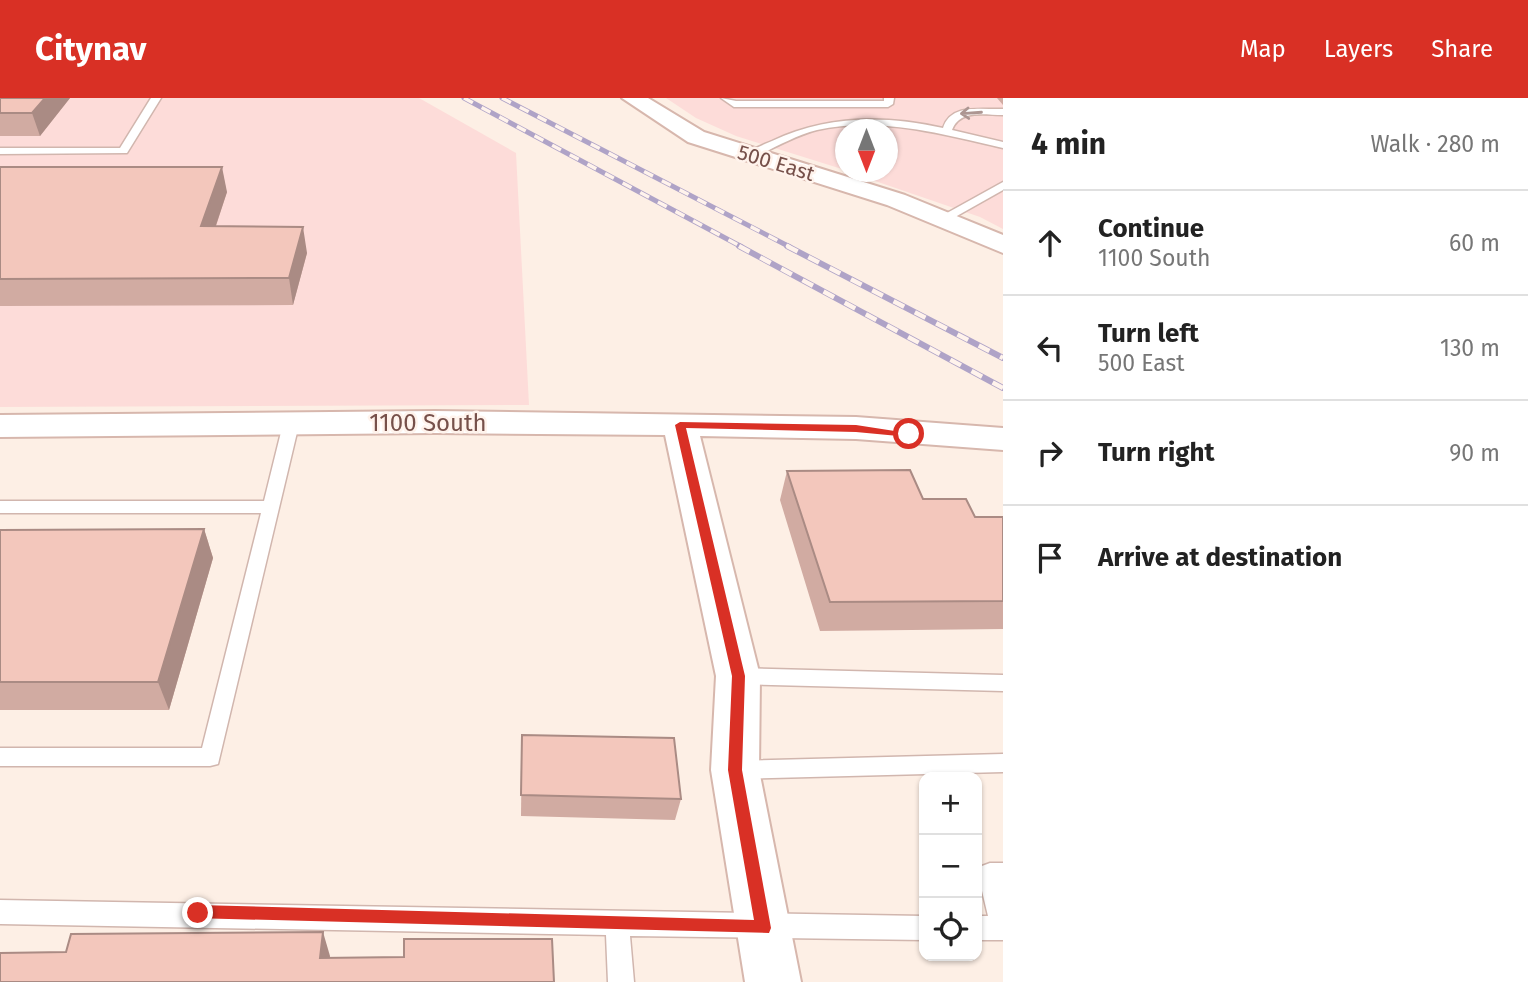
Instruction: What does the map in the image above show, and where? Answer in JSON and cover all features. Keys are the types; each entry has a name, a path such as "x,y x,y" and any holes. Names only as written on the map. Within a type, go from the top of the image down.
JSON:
{"street":[{"name":"500 East","path":"632,98 696,137 749,156 867,190 944,218 1003,245"},
{"name":"1100 South","path":"856,428 1003,421"},
{"name":"1100 South","path":"0,426 680,425 856,428 1003,439"},
{"path":"680,425 738,676 735,770 773,982"}],"lane":[{"path":"0,151 124,151 156,98"},
{"path":"726,98 734,104 888,104 889,98"},
{"path":"948,129 951,119 960,113 1003,112"},
{"path":"749,156 816,127 861,121 948,129 1003,145"},
{"path":"944,218 1003,184"},
{"path":"0,757 211,757 291,424"},
{"path":"0,507 271,507"},
{"path":"738,676 1003,683"},
{"path":"735,770 1003,763"},
{"path":"982,928 1003,928 990,874 1003,874"},
{"path":"0,912 198,913 764,928 919,928"},
{"path":"617,924 621,982"}],"shaded area":[{"path":"0,98 419,98 516,153 529,405 0,407"},
{"path":"666,98 1003,98 1003,229 980,217 878,182 898,182 898,119 835,119 835,167 736,136 696,118"}],"building":[{"path":"0,98 45,98 32,113 0,113"},
{"path":"0,167 222,167 201,226 303,227 289,278 0,279"},
{"path":"910,470 923,499 966,499 975,517 1003,517 1003,601 830,602 787,471"},
{"path":"204,529 158,682 0,682 0,530"},
{"path":"522,735 674,738 681,799 521,795"},
{"path":"323,932 320,958 404,957 404,939 552,939 554,982 0,982 0,953 66,952 71,934"}],"railway":[{"path":"464,98 742,247"},
{"path":"502,98 790,247"},
{"path":"739,246 1003,388"},
{"path":"787,246 1003,358"}],"route":[{"path":"198,913 764,928 735,770 738,676 680,425 856,428 909,434"}]}
